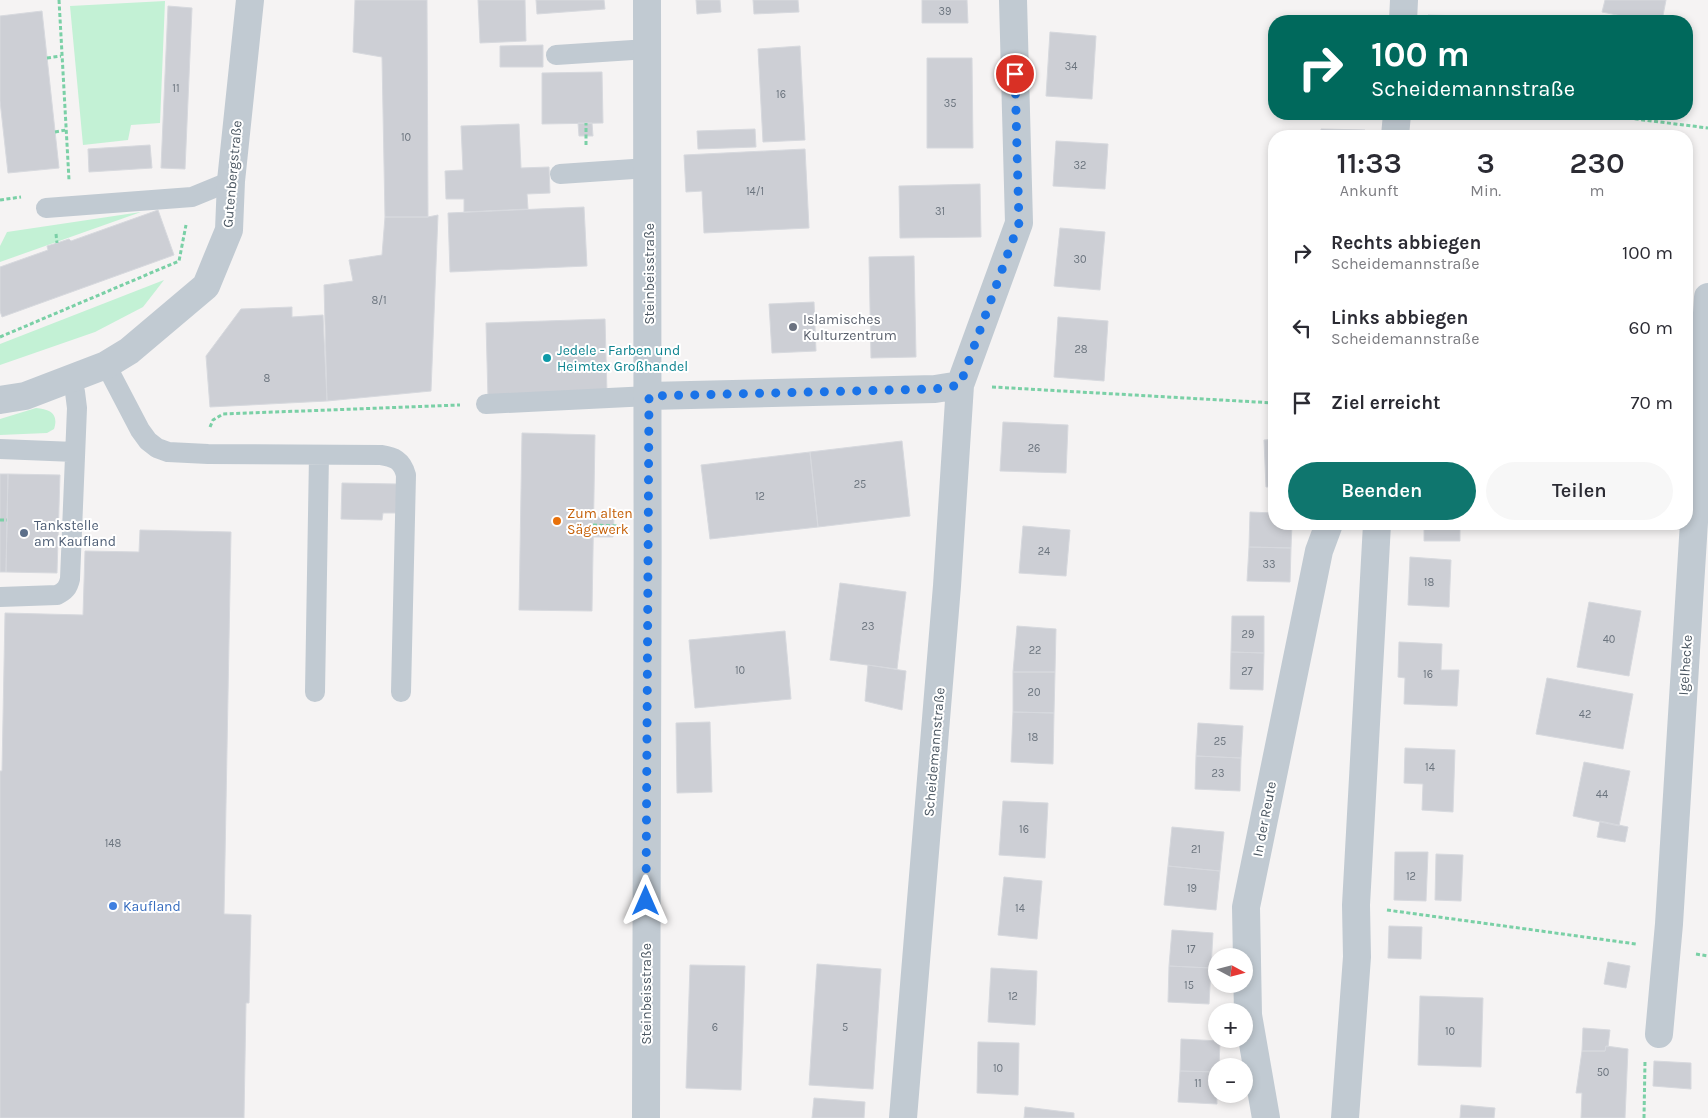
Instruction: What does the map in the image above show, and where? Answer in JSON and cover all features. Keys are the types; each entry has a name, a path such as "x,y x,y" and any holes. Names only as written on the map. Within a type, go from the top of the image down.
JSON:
{"street":[{"name":"Gutenbergstraße","path":"0,400 25,396 106,365 129,350 206,286 228,230 231,181 250,0"},
{"name":"Steinbeisstraße","path":"646,1118 649,396 647,0"},
{"name":"Scheidemannstraße","path":"903,1118 948,586 960,385 1019,223 1012,0"},
{"path":"1403,15 1404,0"},
{"name":"Igelhecke","path":"1659,1034 1667,948 1708,297"},
{"path":"649,396 935,389 960,385"},
{"name":"In der Reute","path":"1266,1118 1248,1015 1246,907 1319,551 1327,530"},
{"path":"1345,1118 1357,956 1356,905 1377,530"}],"lane":[{"path":"556,55 648,49"},
{"path":"560,174 648,168"},
{"path":"46,208 192,197 231,181"},
{"path":"106,365 148,442 168,452 392,456 400,461 406,475 400,692"},
{"path":"0,596 56,595 68,587 70,579 77,408 71,378"},
{"path":"486,404 649,396"},
{"path":"0,449 75,452"},
{"path":"315,692 319,455"}],"path":[{"path":"59,0 70,206"},
{"path":"47,58 61,56"},
{"path":"1644,120 1708,128"},
{"path":"55,132 66,130"},
{"path":"0,337 179,261 192,197"},
{"path":"960,385 1268,403"},
{"path":"208,454 209,429 213,420 223,414 486,404"},
{"path":"0,520 7,520"},
{"path":"593,525 614,526"},
{"path":"1356,905 1667,948 1708,956"},
{"path":"1644,1118 1646,1045 1659,1034"}],"green space":[{"path":"165,1 160,123 131,125 128,140 83,145 70,6"},
{"path":"141,212 0,262 0,246 7,232"},
{"path":"164,280 143,307 95,332 0,365 0,344"},
{"path":"36,408 52,413 55,420 54,429 47,433 0,435 0,419"}],"building":[{"path":"355,0 427,0 428,217 385,217 382,57 353,52"},
{"path":"478,0 525,0 526,41 480,43"},
{"path":"536,0 604,0 605,9 537,14"},
{"path":"696,0 720,0 721,12 697,14"},
{"path":"753,0 798,0 799,12 754,14"},
{"path":"922,0 967,0 968,23 922,23"},
{"path":"1605,0 1666,0 1663,15 1617,15 1602,12"},
{"path":"168,6 192,8 185,169 161,168"},
{"path":"42,11 59,168 8,173 0,101 0,16"},
{"path":"1050,32 1096,36 1092,99 1046,96"},
{"path":"543,45 543,67 500,67 500,46"},
{"path":"800,46 805,140 763,142 758,49"},
{"path":"927,58 972,58 973,148 927,148"},
{"path":"602,72 603,123 542,124 542,73"},
{"path":"578,123 592,123 593,136 579,136"},
{"path":"519,124 521,168 549,167 550,193 527,194 528,209 464,212 464,199 446,199 445,171 463,170 461,126"},
{"path":"755,129 756,147 698,149 697,131"},
{"path":"1321,129 1365,130 1321,130"},
{"path":"1056,141 1108,144 1105,189 1053,186"},
{"path":"150,145 152,168 89,172 88,149"},
{"path":"805,149 809,228 704,233 702,191 686,192 684,155"},
{"path":"980,184 981,237 900,238 899,186"},
{"path":"584,207 587,266 450,272 448,213"},
{"path":"158,210 174,255 2,317 0,311 0,267 48,250 47,246 69,239 71,241"},
{"path":"438,215 431,391 327,401 324,285 353,281 349,260 382,255 385,217 428,217"},
{"path":"1060,228 1105,232 1100,290 1054,286"},
{"path":"914,256 916,357 871,358 869,257"},
{"name":"Islamisches Kulturzentrum","path":"814,302 816,351 772,353 769,304"},
{"path":"292,307 292,317 323,315 327,401 210,407 206,356 241,309"},
{"path":"1058,317 1108,321 1104,381 1054,377"},
{"name":"Jedele - Farben und Heimtex Großhandel","path":"605,319 607,394 488,398 486,323"},
{"path":"1003,422 1068,425 1066,473 1000,471"},
{"name":"Zum alten Sägewerk","path":"522,433 595,435 592,611 519,610"},
{"path":"1264,440 1268,440 1268,487 1266,487"},
{"path":"902,441 910,516 818,527 810,452"},
{"path":"810,452 818,527 710,539 701,465"},
{"path":"0,474 8,474 6,572 0,572"},
{"path":"8,474 60,475 57,573 6,572"},
{"path":"342,483 397,484 396,513 383,513 382,520 341,519"},
{"path":"1250,512 1268,513 1268,530 1292,530 1291,548 1249,547"},
{"path":"593,517 614,517 613,537 593,537"},
{"path":"1023,526 1070,530 1066,576 1019,573"},
{"path":"140,530 231,532 224,914 251,915 249,1003 246,1003 244,1118 0,1118 0,771 2,771 5,613 83,615 85,551 139,552"},
{"path":"1424,530 1460,530 1460,541 1424,541"},
{"path":"1249,547 1291,548 1290,582 1247,581"},
{"path":"1410,557 1451,560 1449,607 1408,605"},
{"path":"840,583 906,592 897,669 830,660"},
{"path":"1589,602 1641,611 1629,676 1577,667"},
{"path":"1232,616 1264,616 1264,653 1231,652"},
{"path":"1017,626 1056,629 1055,672 1013,672"},
{"path":"785,631 791,699 695,708 689,640"},
{"path":"1399,642 1442,644 1441,670 1459,670 1457,706 1404,704 1405,678 1398,677"},
{"path":"1231,652 1264,653 1263,690 1230,689"},
{"path":"868,665 906,671 902,710 865,701"},
{"path":"1013,672 1055,672 1054,713 1013,712"},
{"path":"1547,678 1633,694 1623,749 1536,734"},
{"path":"1013,712 1054,713 1053,764 1011,762"},
{"path":"710,722 712,792 677,793 676,723"},
{"path":"1198,723 1243,726 1241,758 1196,756"},
{"path":"1405,748 1455,750 1453,812 1422,810 1423,784 1404,783"},
{"path":"1196,756 1241,758 1240,791 1195,789"},
{"path":"1584,762 1630,771 1619,826 1573,816"},
{"path":"1003,801 1048,803 1045,858 999,855"},
{"path":"1600,821 1628,827 1625,842 1597,837"},
{"path":"1172,827 1224,832 1220,871 1168,866"},
{"path":"1395,852 1428,852 1426,901 1394,900"},
{"path":"1436,854 1463,855 1461,901 1435,900"},
{"path":"1168,866 1220,871 1216,910 1164,905"},
{"path":"1004,877 1042,881 1037,939 998,935"},
{"path":"1389,926 1422,927 1421,959 1388,958"},
{"path":"1172,930 1213,933 1212,948 1208,948 1208,968 1169,966"},
{"path":"1608,962 1630,966 1626,988 1604,984"},
{"path":"817,964 881,969 873,1089 809,1085"},
{"path":"690,965 745,966 741,1090 686,1088"},
{"path":"1169,966 1208,968 1208,993 1210,993 1208,1004 1168,1002"},
{"path":"991,968 1037,971 1035,1025 988,1022"},
{"path":"1420,996 1483,998 1481,1067 1418,1065"},
{"path":"1583,1028 1610,1030 1608,1047 1606,1046 1605,1051 1582,1051"},
{"path":"1181,1039 1208,1040 1208,1048 1220,1048 1219,1058 1208,1058 1208,1072 1180,1071"},
{"path":"978,1042 1019,1043 1018,1095 977,1093"},
{"path":"1606,1046 1628,1049 1625,1118 1581,1118 1582,1093 1576,1093 1582,1051 1605,1051"},
{"path":"1654,1061 1691,1063 1691,1089 1653,1086"},
{"path":"1180,1071 1208,1072 1208,1103 1217,1104 1178,1102"},
{"path":"814,1098 865,1102 864,1118 812,1118"},
{"path":"1461,1105 1495,1108 1494,1118 1460,1118"},
{"path":"1025,1107 1074,1113 1074,1118 1024,1118"}],"place":[{"name":"Islamisches Kulturzentrum","path":"793,327"},
{"name":"Jedele - Farben und Heimtex Großhandel","path":"547,358"},
{"name":"Zum alten Sägewerk","path":"557,521"},
{"name":"Tankstelle am Kaufland","path":"24,533"},
{"name":"Kaufland","path":"113,906"}],"route":[{"path":"646,901 649,396 935,389 960,385 1019,223 1015,74"}]}
